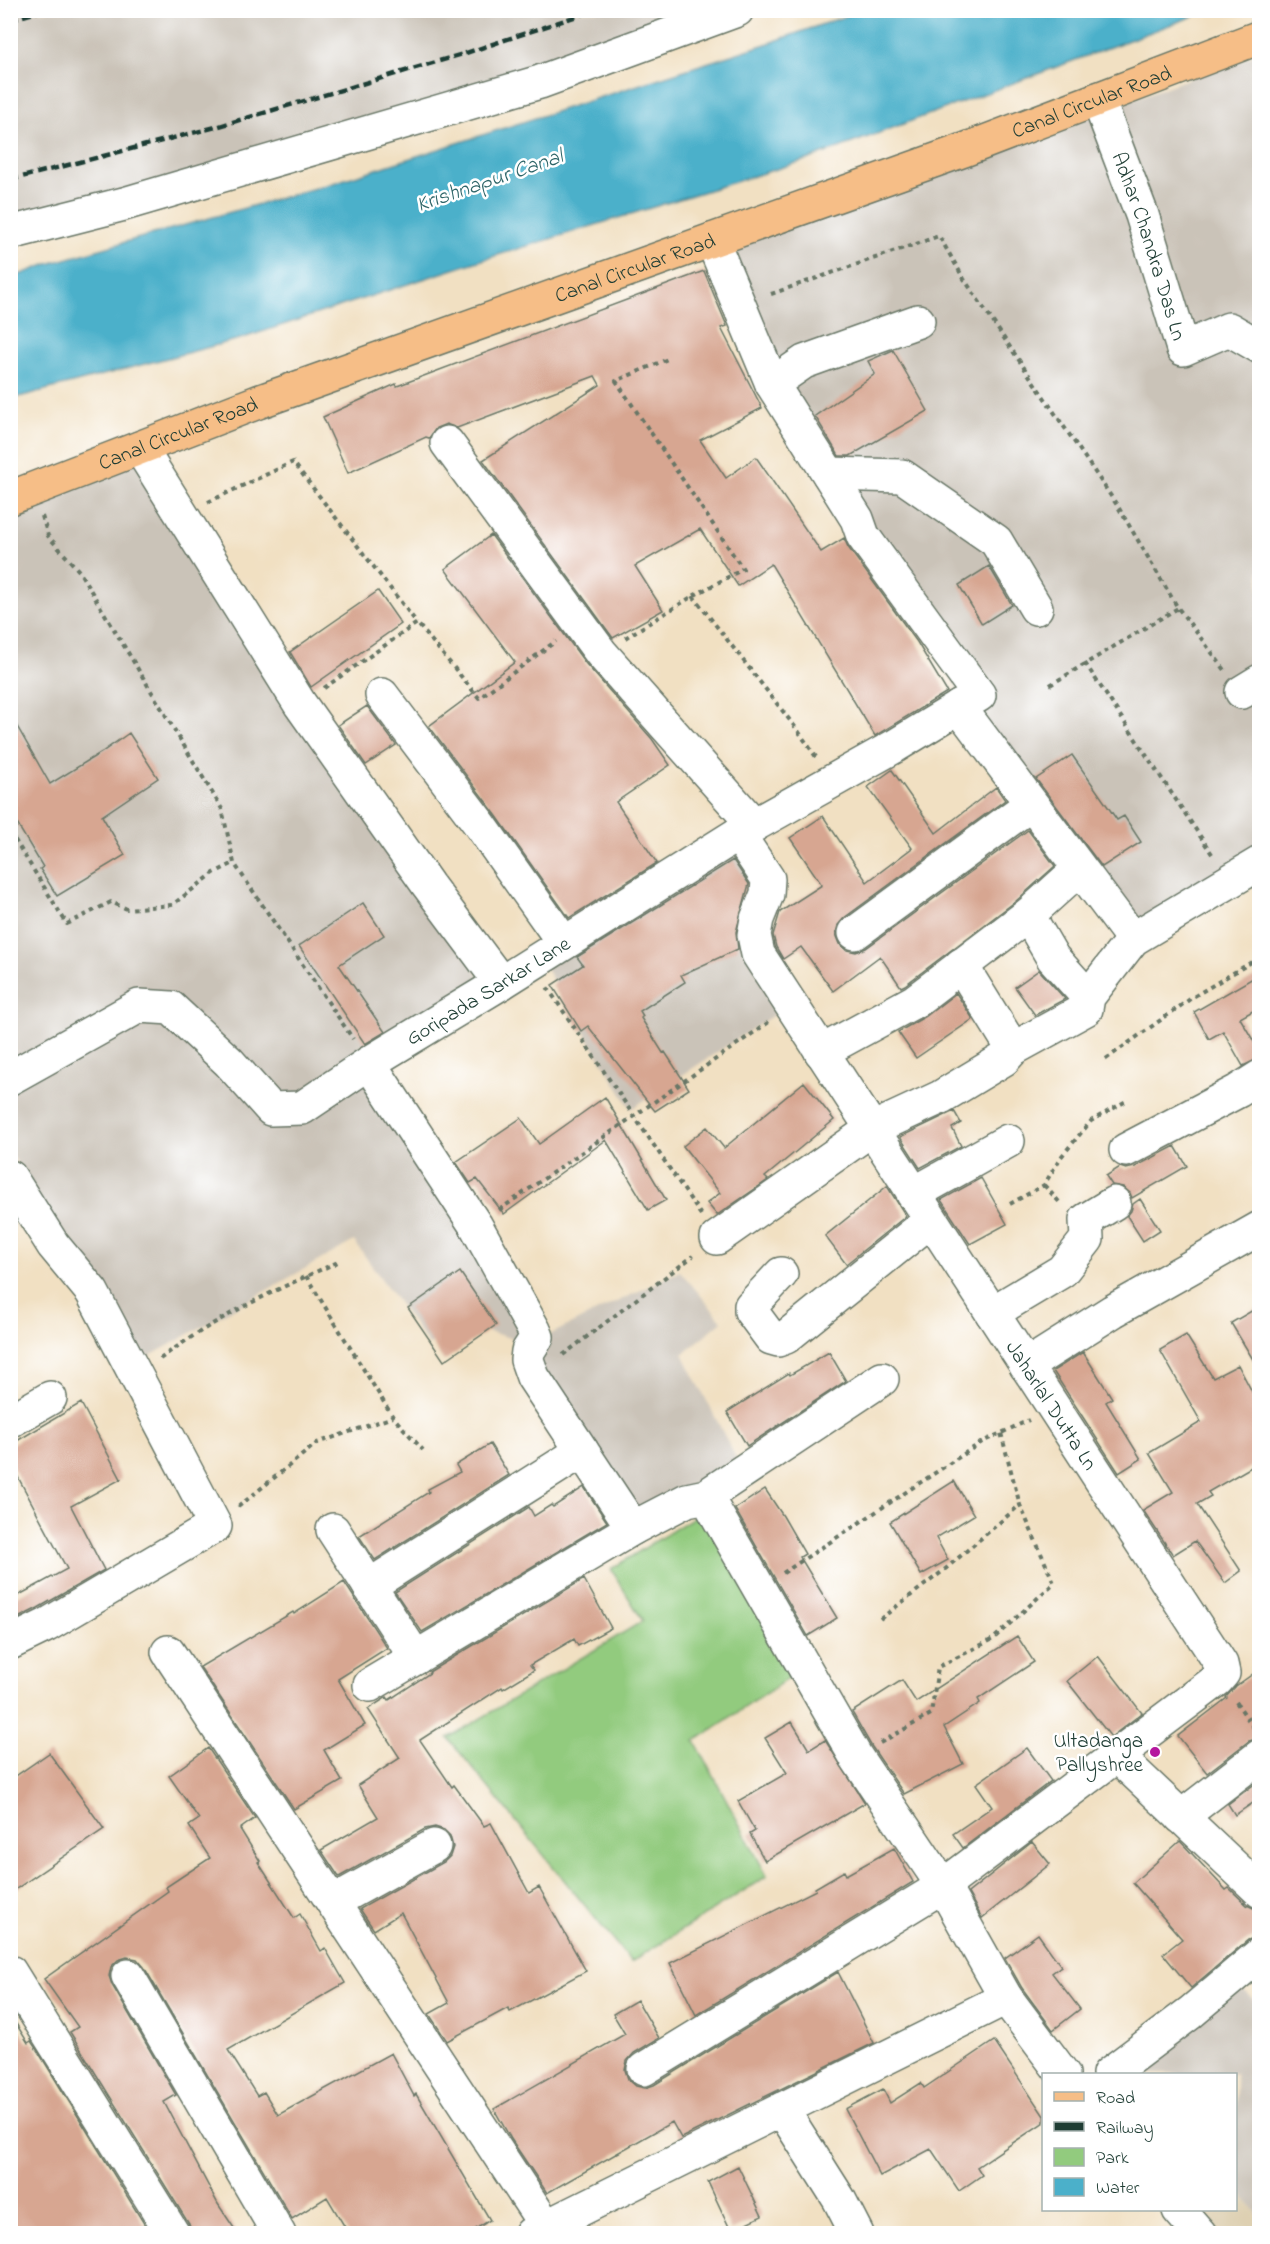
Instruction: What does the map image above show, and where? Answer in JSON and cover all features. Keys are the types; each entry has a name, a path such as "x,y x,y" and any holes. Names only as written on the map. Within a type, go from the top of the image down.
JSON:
{"main road":[{"name":"Canal Circular Road","path":"22,494 258,402 964,150 1260,37"}],"street":[{"path":"10,233 135,201 540,82 737,10"},
{"name":"Adhar Chandra Das Ln","path":"1098,99 1142,215 1183,349 1229,329 1260,347"},
{"path":"712,240 772,384 857,519 863,536 969,701 1031,804 1133,939"},
{"path":"772,384 804,362 918,321"},
{"name":"Jaharlal Dutta Ln","path":"447,442 579,624 746,829 768,879 768,894 757,919 754,935 758,954 912,1194 932,1220 1221,1664 1223,1673 1217,1680"},
{"path":"140,448 300,704 428,885 501,983"},
{"path":"829,474 902,476 996,542 1036,608"},
{"path":"382,695 564,943"},
{"name":"Goripada Sarkar Lane","path":"10,1078 139,1006 171,1008 229,1062 271,1108 302,1108 369,1063 532,964 746,829 895,747 969,701"},
{"path":"855,933 1031,804"},
{"path":"717,1238 872,1130 941,1096 1004,1059 1013,1049 1086,1009 1088,997 1133,939 1260,863"},
{"path":"821,1052 915,1001 1028,915 1079,869"},
{"path":"1028,915 1053,958 1088,997"},
{"path":"961,966 1013,1049"},
{"path":"369,1063 476,1226 534,1329 537,1337 528,1351 526,1360 533,1377 633,1528"},
{"path":"1126,1150 1260,1077"},
{"path":"912,1194 1008,1141"},
{"path":"10,1177 53,1245 92,1292 215,1526 47,1625 10,1643"},
{"path":"992,1313 1062,1271 1087,1239 1086,1220 1114,1203"},
{"path":"781,1274 751,1306 751,1311 771,1338 778,1340 932,1220"},
{"path":"1026,1366 1113,1311 1260,1228"},
{"path":"370,1685 633,1528 687,1500 706,1496 882,1379"},
{"path":"10,1421 50,1398"},
{"path":"369,1586 582,1450"},
{"path":"706,1496 856,1757 943,1886 1006,1998 1062,2073"},
{"path":"333,1530 416,1658"},
{"path":"168,1652 333,1902 539,2230 1006,1998"},
{"path":"644,2069 943,1886 1217,1680"},
{"path":"1116,1755 1260,1892"},
{"path":"1181,1817 1260,1756"},
{"path":"333,1902 434,1846"},
{"path":"1110,2073 1190,2013 1260,1954"},
{"path":"10,1972 173,2234"},
{"path":"128,1976 279,2234"},
{"path":"782,2109 857,2234"},
{"path":"1180,2211 1200,2234"}],"path":[{"path":"771,294 939,236 964,279 1117,505 1178,608 1251,687"},
{"path":"601,652 693,596 743,569 616,381 670,358"},
{"path":"181,514 293,462 417,623 479,698 579,624"},
{"path":"22,494 48,536 79,571 222,809 234,863 369,1063"},
{"path":"693,596 800,732 831,781"},
{"path":"1050,685 1178,608"},
{"path":"300,704 417,623"},
{"path":"1085,663 1230,881"},
{"path":"10,832 67,924 111,902 127,909 172,905 214,873 234,863"},
{"path":"1106,1059 1193,997 1260,957"},
{"path":"532,964 717,1238 533,1377"},
{"path":"476,1226 792,1006"},
{"path":"1010,1204 1044,1185 1061,1157 1091,1121 1128,1100"},
{"path":"136,1377 191,1336 262,1295 338,1262"},
{"path":"306,1276 393,1418 423,1450"},
{"path":"759,1588 819,1551 982,1442 1054,1408"},
{"path":"215,1526 317,1443 393,1418"},
{"path":"856,1757 931,1714 938,1667 993,1640 1054,1583 1020,1505 1001,1433"},
{"path":"880,1619 943,1571 1020,1505"},
{"path":"1217,1680 1246,1713 1260,1736"}],"shaded area":[{"path":"10,11 698,11 255,163 11,221"},
{"path":"1259,53 1259,335 1187,332 1112,107"},
{"path":"1094,108 1179,357 1229,335 1259,353 1259,851 1135,929 969,709 830,465 720,247"},
{"path":"137,461 485,984 361,1047 523,1326 517,1340 476,1328 429,1345 354,1241 141,1361 60,1239 11,1153 10,511"},
{"path":"730,846 761,893 730,925 781,1010 631,1109 543,964"},
{"path":"680,1271 722,1321 683,1354 738,1462 632,1518 532,1364 549,1335"},
{"path":"1237,1984 1259,2005 1259,2216 1237,2188 1237,2073 1143,2073 1135,2064"},
{"path":"1237,2188 1259,2216 1259,2233 1211,2233 1190,2211 1237,2211"}],"green space":[{"path":"702,1512 799,1671 695,1741 767,1876 631,1962 448,1738 643,1621 611,1569"}],"water":[{"name":"Krishnapur Canal","path":"860,11 1207,11 809,159 469,264 240,339 11,399 11,278 48,264 333,183 772,42"}],"building":[{"path":"704,271 727,326 721,328 762,408 700,440 726,478 756,457 821,552 844,538 848,547 917,642 947,692 875,736 771,564 738,586 700,529 635,566 663,610 613,638 483,460 600,385 595,376 457,428 446,424 436,428 429,438 426,437 348,473 323,417 396,384 397,386"},
{"path":"893,350 928,411 850,456 839,456 815,416 875,374 868,361"},
{"path":"491,535 586,664 652,739 670,765 616,802 657,863 569,918 429,726 515,662 445,569"},
{"path":"989,566 1012,605 982,624 959,585"},
{"path":"378,591 401,624 311,687 290,652"},
{"path":"367,706 396,745 366,765 338,725"},
{"path":"10,714 50,784 129,733 158,778 102,816 125,855 57,896 40,869 43,867 10,812"},
{"path":"1072,755 1117,820 1124,816 1141,842 1102,867 1036,779"},
{"path":"892,770 936,833 996,787 1005,800 844,918 838,925 836,934 840,944 847,950 856,952 866,948 1028,830 1055,866 1016,901 905,985 901,987 880,956 833,991 801,947 783,959 776,947 773,935 780,912 822,885 790,838 823,816 867,882 912,848 868,787"},
{"path":"733,860 749,884 736,932 738,949 681,975 685,982 640,1011 643,1016 641,1018 689,1089 655,1111 588,1026 581,1031 552,985 583,965 577,957"},
{"path":"363,903 384,935 339,965 385,1032 365,1044 299,946"},
{"path":"1039,970 1065,999 1035,1015 1015,987"},
{"path":"1260,974 1260,1007 1240,1018 1260,1052 1260,1058 1243,1066 1223,1031 1209,1039 1194,1012"},
{"path":"956,993 973,1019 916,1058 898,1032 926,1016"},
{"path":"804,1082 834,1120 765,1177 768,1180 717,1215 707,1203 720,1193 683,1146 707,1127 724,1148"},
{"path":"605,1097 666,1200 648,1210 606,1140 504,1214 477,1179 470,1183 456,1162 521,1118 539,1144"},
{"path":"954,1111 961,1123 952,1128 961,1146 920,1168 900,1137"},
{"path":"1175,1146 1187,1166 1132,1198 1123,1187 1112,1185 1106,1176 1120,1167 1126,1169 1135,1167"},
{"path":"981,1178 1007,1224 970,1244 941,1200"},
{"path":"887,1186 906,1216 846,1264 825,1236"},
{"path":"1140,1199 1160,1230 1143,1241 1127,1216 1133,1204"},
{"path":"460,1272 496,1325 444,1361 408,1308"},
{"path":"1260,1306 1260,1371 1231,1323"},
{"path":"1186,1335 1213,1378 1238,1365 1260,1407 1260,1462 1208,1492 1211,1496 1197,1504 1241,1571 1225,1583 1195,1541 1173,1555 1143,1510 1173,1492 1149,1453 1201,1422 1160,1350"},
{"path":"829,1352 846,1381 747,1446 727,1412 789,1373 790,1375"},
{"path":"1083,1352 1112,1398 1106,1402 1141,1459 1119,1473 1053,1371"},
{"path":"81,1403 121,1479 71,1506 104,1570 10,1622 10,1600 67,1569 10,1462 10,1445"},
{"path":"490,1444 509,1475 375,1560 359,1536 429,1492 428,1489 460,1472 456,1465"},
{"path":"954,1481 974,1515 936,1538 948,1560 921,1575 890,1522"},
{"path":"584,1487 607,1522 422,1632 395,1592 529,1507 534,1516"},
{"path":"765,1489 805,1554 800,1557 837,1618 808,1636 735,1509"},
{"path":"584,1579 611,1628 578,1646 574,1639 530,1665 534,1670 503,1689 502,1687 420,1740 452,1787 454,1785 484,1826 491,1823 529,1893 539,1887 586,1971 510,2012 508,2008 447,2041 429,2014 449,2003 401,1913 374,1930 360,1909 444,1862 450,1856 453,1847 450,1836 444,1830 435,1827 425,1829 339,1877 321,1850 378,1817 358,1785 400,1758 368,1709 387,1697 389,1700 429,1672"},
{"path":"344,1582 387,1648 338,1679 365,1725 324,1750 342,1781 294,1809 200,1667 293,1612 294,1614"},
{"path":"1017,1636 1034,1662 978,1699 980,1703 944,1727 963,1764 904,1794 872,1747 852,1712 902,1680 916,1702"},
{"path":"1098,1656 1142,1713 1111,1737 1067,1681"},
{"path":"1260,1669 1260,1738 1249,1741 1207,1773 1178,1736 1227,1698 1236,1686"},
{"path":"792,1722 809,1750 825,1740 865,1803 765,1861 750,1834 755,1831 738,1801 787,1773 765,1738"},
{"path":"208,1748 255,1818 240,1829 260,1861 258,1862 294,1918 300,1914 321,1951 325,1948 345,1983 228,2050 257,2096 264,2092 278,2115 391,2053 414,2096 416,2094 490,2220 468,2234 349,2234 327,2197 292,2219 144,1967 137,1959 127,1957 118,1960 111,1967 109,1976 112,1985 176,2095 164,2102 218,2204 238,2234 192,2234 189,2224 70,2032 78,2027 44,1979 168,1891 166,1887 210,1858 189,1826 199,1819 169,1776"},
{"path":"1027,1748 1051,1781 963,1848 953,1834 992,1807 976,1784"},
{"path":"49,1753 104,1829 10,1893 10,1780"},
{"path":"1260,1780 1260,1798 1235,1815 1228,1804"},
{"path":"1180,1841 1226,1890 1229,1888 1247,1905 1260,1911 1260,1936 1248,1940 1191,1988 1163,1954 1182,1939 1133,1883"},
{"path":"1032,1842 1050,1864 982,1918 968,1893"},
{"path":"894,1848 913,1882 696,2015 670,1963 816,1890 815,1888 844,1871 846,1875"},
{"path":"1038,1934 1061,1966 1052,1973 1080,2009 1053,2030 1022,1988 1005,1958"},
{"path":"838,1972 874,2043 681,2138 672,2122 547,2193 494,2109 625,2034 613,2014 637,2000 659,2038 634,2053 627,2061 625,2070 628,2079 636,2086 645,2088 654,2085"},
{"path":"10,2014 28,2043 31,2041 39,2053 148,2230 142,2234 10,2234"},
{"path":"994,2041 1042,2113 1042,2123 977,2167 982,2175 959,2191 931,2149 880,2176 845,2109 883,2089 890,2103 921,2083 924,2088"},
{"path":"738,2166 762,2216 731,2231 708,2182"}],"railway":[{"path":"10,20 44,10"},
{"path":"10,180 216,127 463,54 595,10"}],"place":[{"name":"Ultadanga Pallyshree","path":"1155,1752"}]}
